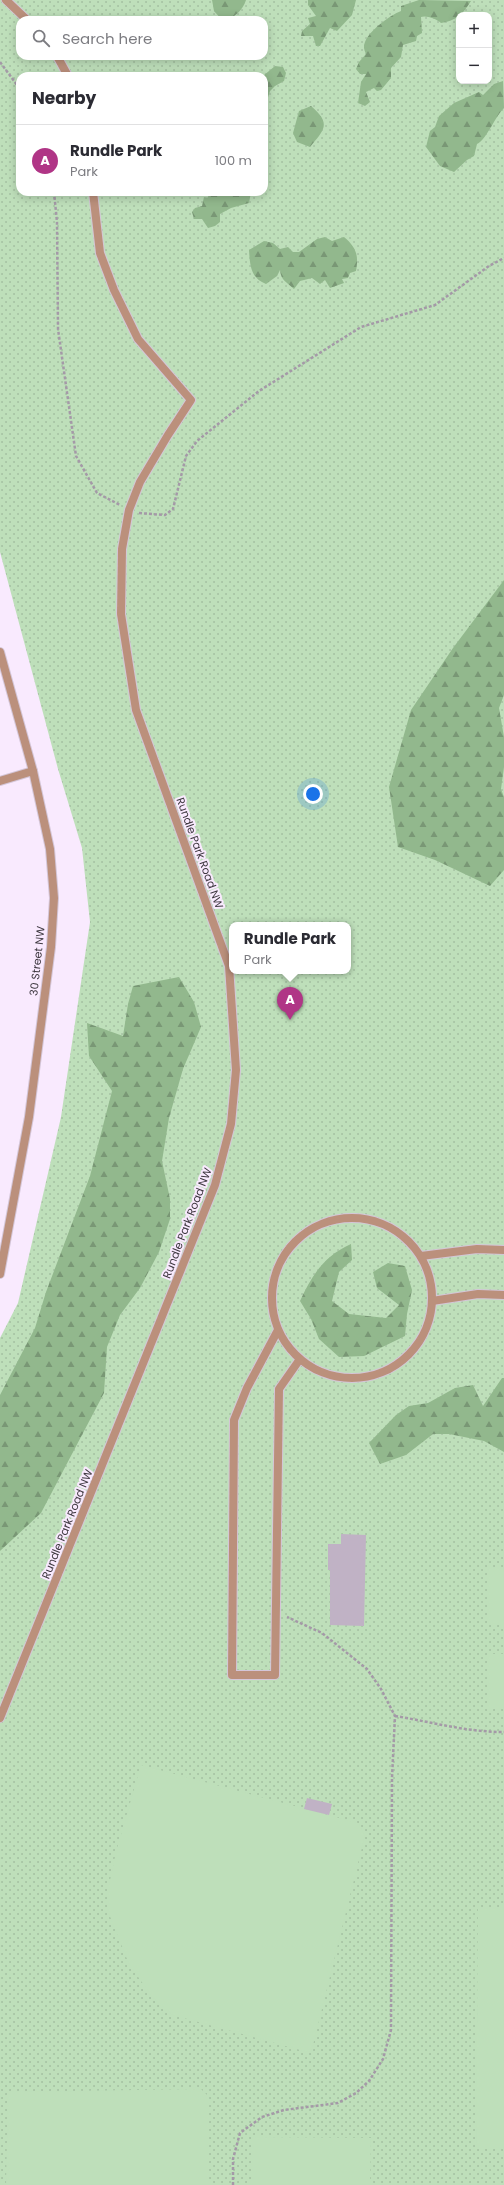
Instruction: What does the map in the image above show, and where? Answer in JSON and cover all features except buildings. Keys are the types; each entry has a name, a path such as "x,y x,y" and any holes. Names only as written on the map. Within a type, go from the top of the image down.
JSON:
{"street":[{"path":"6,0 23,16"},
{"path":"59,60 66,72"},
{"name":"Rundle Park Road NW","path":"93,196 100,253 114,290 138,339 191,400 168,434 140,482 129,510 122,549 121,614 136,710 229,963"},
{"name":"30 Street NW","path":"0,652 33,771 50,849 54,905 51,947 29,1117 0,1274"},
{"path":"0,781 33,771"},
{"name":"Rundle Park Road NW","path":"0,1718 215,1185 231,1124 236,1070 230,974"},
{"path":"341,1219 368,1220 385,1225 400,1234 421,1256 428,1272 432,1301 424,1334 417,1346 408,1356 385,1371 355,1378 330,1375 316,1370 300,1359 291,1350 278,1330 272,1302 274,1280 281,1262 293,1244 317,1226 341,1219"},
{"path":"421,1256 478,1249 504,1250"},
{"path":"432,1301 478,1294 504,1295"},
{"path":"278,1330 247,1388 234,1420 232,1674 275,1675 279,1389 300,1359"}],"path":[{"path":"0,62 16,83"},
{"path":"54,196 57,222 58,329 76,456 97,493 134,513 165,515 173,509 186,456 197,441 259,390 361,327 435,305 489,266 504,258"},
{"path":"233,2185 233,2159 240,2134 262,2117 284,2110 338,2103 356,2093 369,2082 384,2059 391,2030 392,1778 395,1716 381,1689 367,1669 322,1633 276,1612"},
{"path":"395,1716 451,1728 483,1732 504,1732"}],"green space":[{"path":"0,0 504,0 504,2185 0,2185 0,1338 18,1303 61,1117 90,922 82,848 58,769 0,552"},
{"path":"212,0 246,0 243,7 234,16 218,16 214,11"},
{"path":"308,0 356,0 352,15 337,31 330,28 320,46 316,46 313,36 301,36 302,31 310,24 308,18 316,16 308,5"},
{"path":"419,0 471,1 463,12 456,12 456,18 451,21 441,23 431,18 421,17 422,33 417,36 416,41 403,45 401,57 391,68 391,78 381,90 377,91 374,88 366,92 370,102 365,106 358,103 361,82 366,74 360,74 356,69 359,62 366,54 364,44 371,33 380,24 401,11 401,6"},
{"path":"275,66 283,67 286,73 284,81 270,91 268,97 268,72"},
{"path":"503,81 504,108 484,138 477,144 474,156 467,160 454,172 440,166 426,147 430,131 435,127 439,116 454,103 479,92 483,95 494,84"},
{"path":"311,106 322,118 324,127 310,147 297,142 293,133 299,111"},
{"path":"208,196 250,196 249,203 231,208 220,214 220,222 215,226 208,228 202,219 194,219 192,212 195,208 202,206 204,197 207,198"},
{"path":"325,237 332,241 344,237 356,252 356,271 350,273 348,278 342,279 344,283 330,288 325,280 320,284 312,278 300,281 294,289 283,279 280,270 277,276 266,284 257,278 252,270 249,250 264,241 273,243 280,249 288,247 293,252 299,252 317,239"},
{"path":"504,580 504,695 499,708 504,737 504,767 501,789 504,797 504,870 490,886 435,860 398,847 389,787 411,710 453,648"},
{"path":"179,977 194,1002 201,1027 183,1069 169,1118 162,1161 170,1199 170,1219 159,1252 140,1288 120,1315 107,1347 104,1393 41,1513 0,1551 0,1395 35,1328 46,1292 90,1176 112,1091 89,1056 87,1023 123,1036 128,1004 133,986"},
{"path":"351,1244 352,1260 339,1272 332,1301 349,1314 386,1318 399,1305 377,1288 373,1272 388,1263 405,1266 412,1290 407,1314 405,1336 364,1356 339,1357 319,1339 311,1319 300,1301 314,1275 326,1260 333,1254"},
{"path":"502,1378 504,1378 504,1452 484,1441 449,1434 433,1434 406,1455 380,1464 369,1443 396,1415 409,1406 428,1403 455,1388 473,1385 483,1406"},
{"path":"489,1569 504,1569 504,1623 489,1623"},
{"path":"489,1654 504,1654 504,1708 489,1708"},
{"path":"141,1765 358,1823 365,1835 311,2053 173,2015 153,1998 129,1964 109,1914 109,1885 116,1852"},
{"path":"478,1909 504,1909 504,2147 476,2147"},
{"path":"201,2089 208,2096 208,2185 6,2185 8,2092"},
{"path":"251,2137 371,2138 370,2185 251,2185"}],"place":[{"name":"Rundle Park","path":"290,1020"}]}
